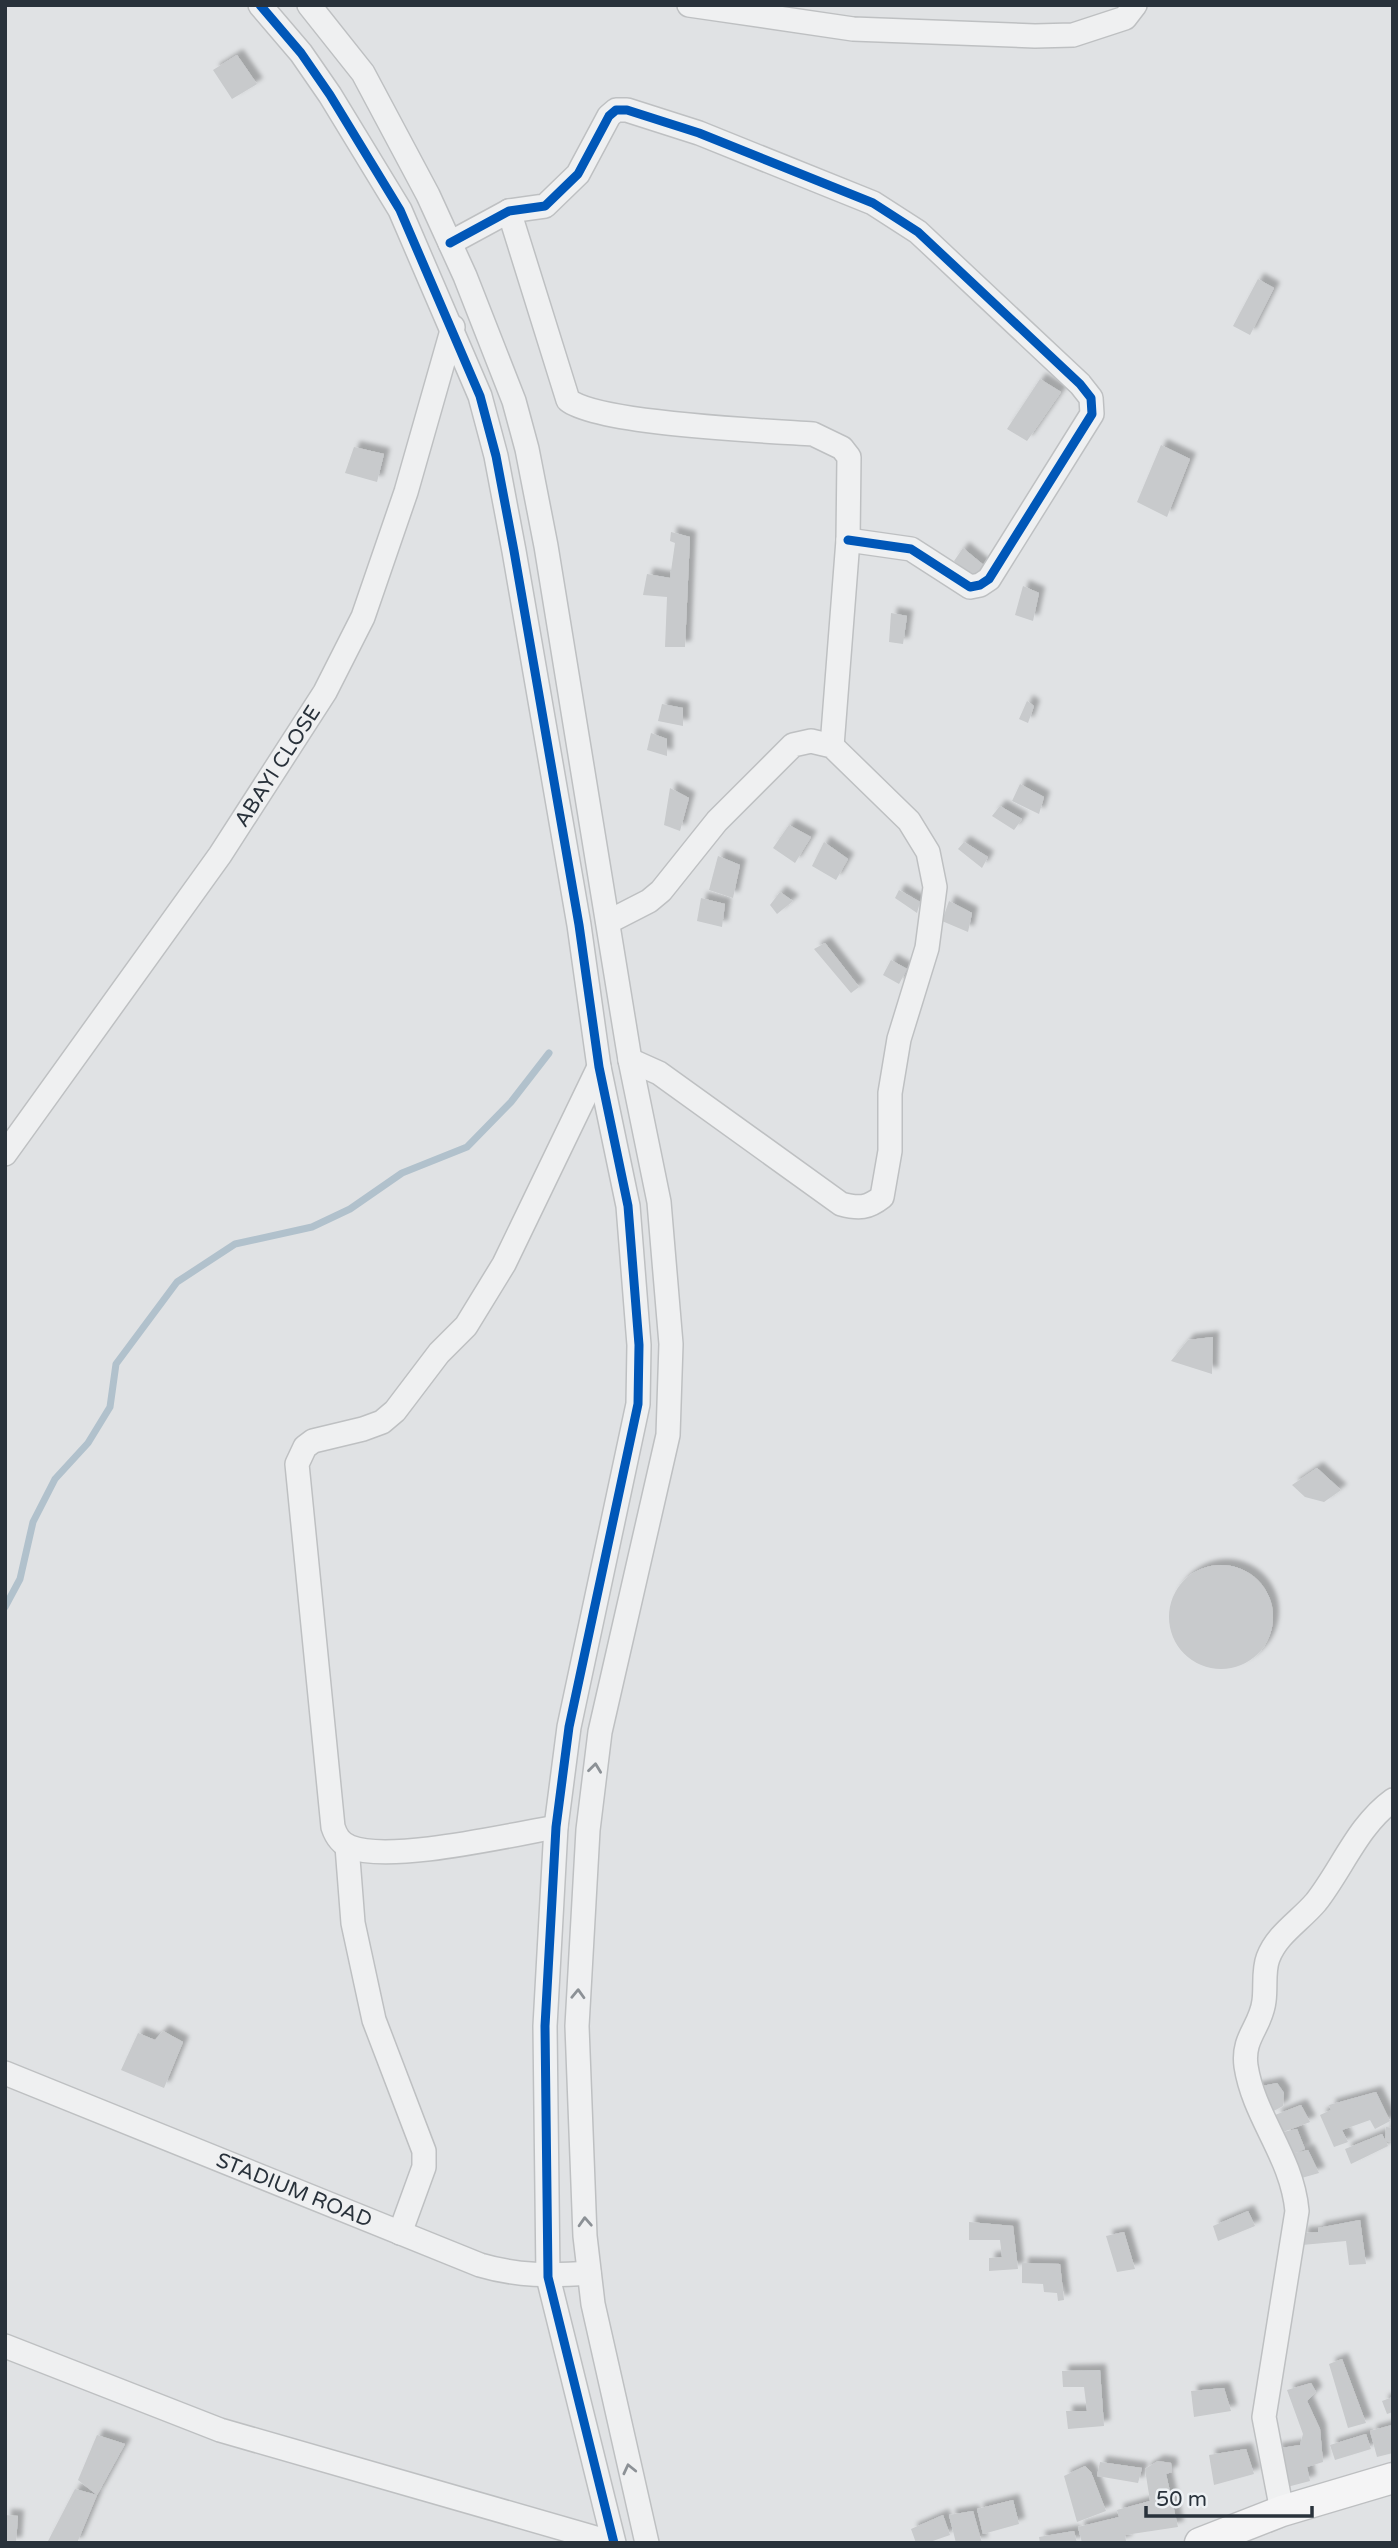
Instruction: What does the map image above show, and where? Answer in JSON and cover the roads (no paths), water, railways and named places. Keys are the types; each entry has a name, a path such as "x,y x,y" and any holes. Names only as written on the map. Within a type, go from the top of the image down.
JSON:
{"main road":[{"path":"1199,2543 1282,2511 1393,2478"}],"street":[{"path":"5,2346 220,2430 613,2543 548,2277 545,2026 556,1827 569,1727 638,1404 639,1345 628,1206 600,1067 576,912 496,456 481,396 400,210 330,95 301,53 260,5"},
{"path":"309,5 363,73 450,243 514,401 527,449 610,921 631,1060 659,1202 671,1345 670,1407 654,1503 600,1732 588,1830 577,2026 589,2273 593,2304 647,2543"},
{"path":"689,5 853,29 1035,36 1073,35 1125,18 1135,5"},
{"path":"450,243 509,211 545,206 567,187 609,116 616,110 627,110 699,133 873,203 918,232 1080,384 1091,398 1092,414 989,579 980,585 963,585 935,562 911,549 848,540"},
{"path":"509,211 568,400 577,408 620,417 813,434 829,439 849,457 848,540 832,746"},
{"name":"ABAYI CLOSE","path":"5,1154 220,855 325,692 363,617 406,492 453,327"},
{"path":"610,921 649,901 661,891 716,821 793,745 811,741 832,746 909,821 928,852 935,887 927,948 899,1039 892,1079 890,1151 882,1197 870,1206 857,1208 841,1204 659,1073 631,1060"},
{"path":"556,1827 419,1850 364,1851 347,1846 337,1838 333,1827 297,1464 299,1455 313,1441 382,1422 395,1411 426,1368 467,1325 510,1252 600,1067"},
{"path":"1282,2511 1264,2417 1297,2211 1295,2186 1287,2162 1251,2089 1244,2047 1264,2003 1267,1959 1276,1943 1318,1899 1375,1812 1393,1800"},
{"path":"347,1846 353,1923 374,2020 424,2151 424,2167 400,2233"},
{"name":"STADIUM ROAD","path":"5,2073 480,2265 503,2272 548,2277 589,2273"}],"waterway":[{"path":"5,1607 20,1579 33,1522 55,1479 88,1443 110,1407 116,1364 177,1282 235,1244 312,1227 350,1209 402,1173 467,1147 511,1102 549,1053"}]}
